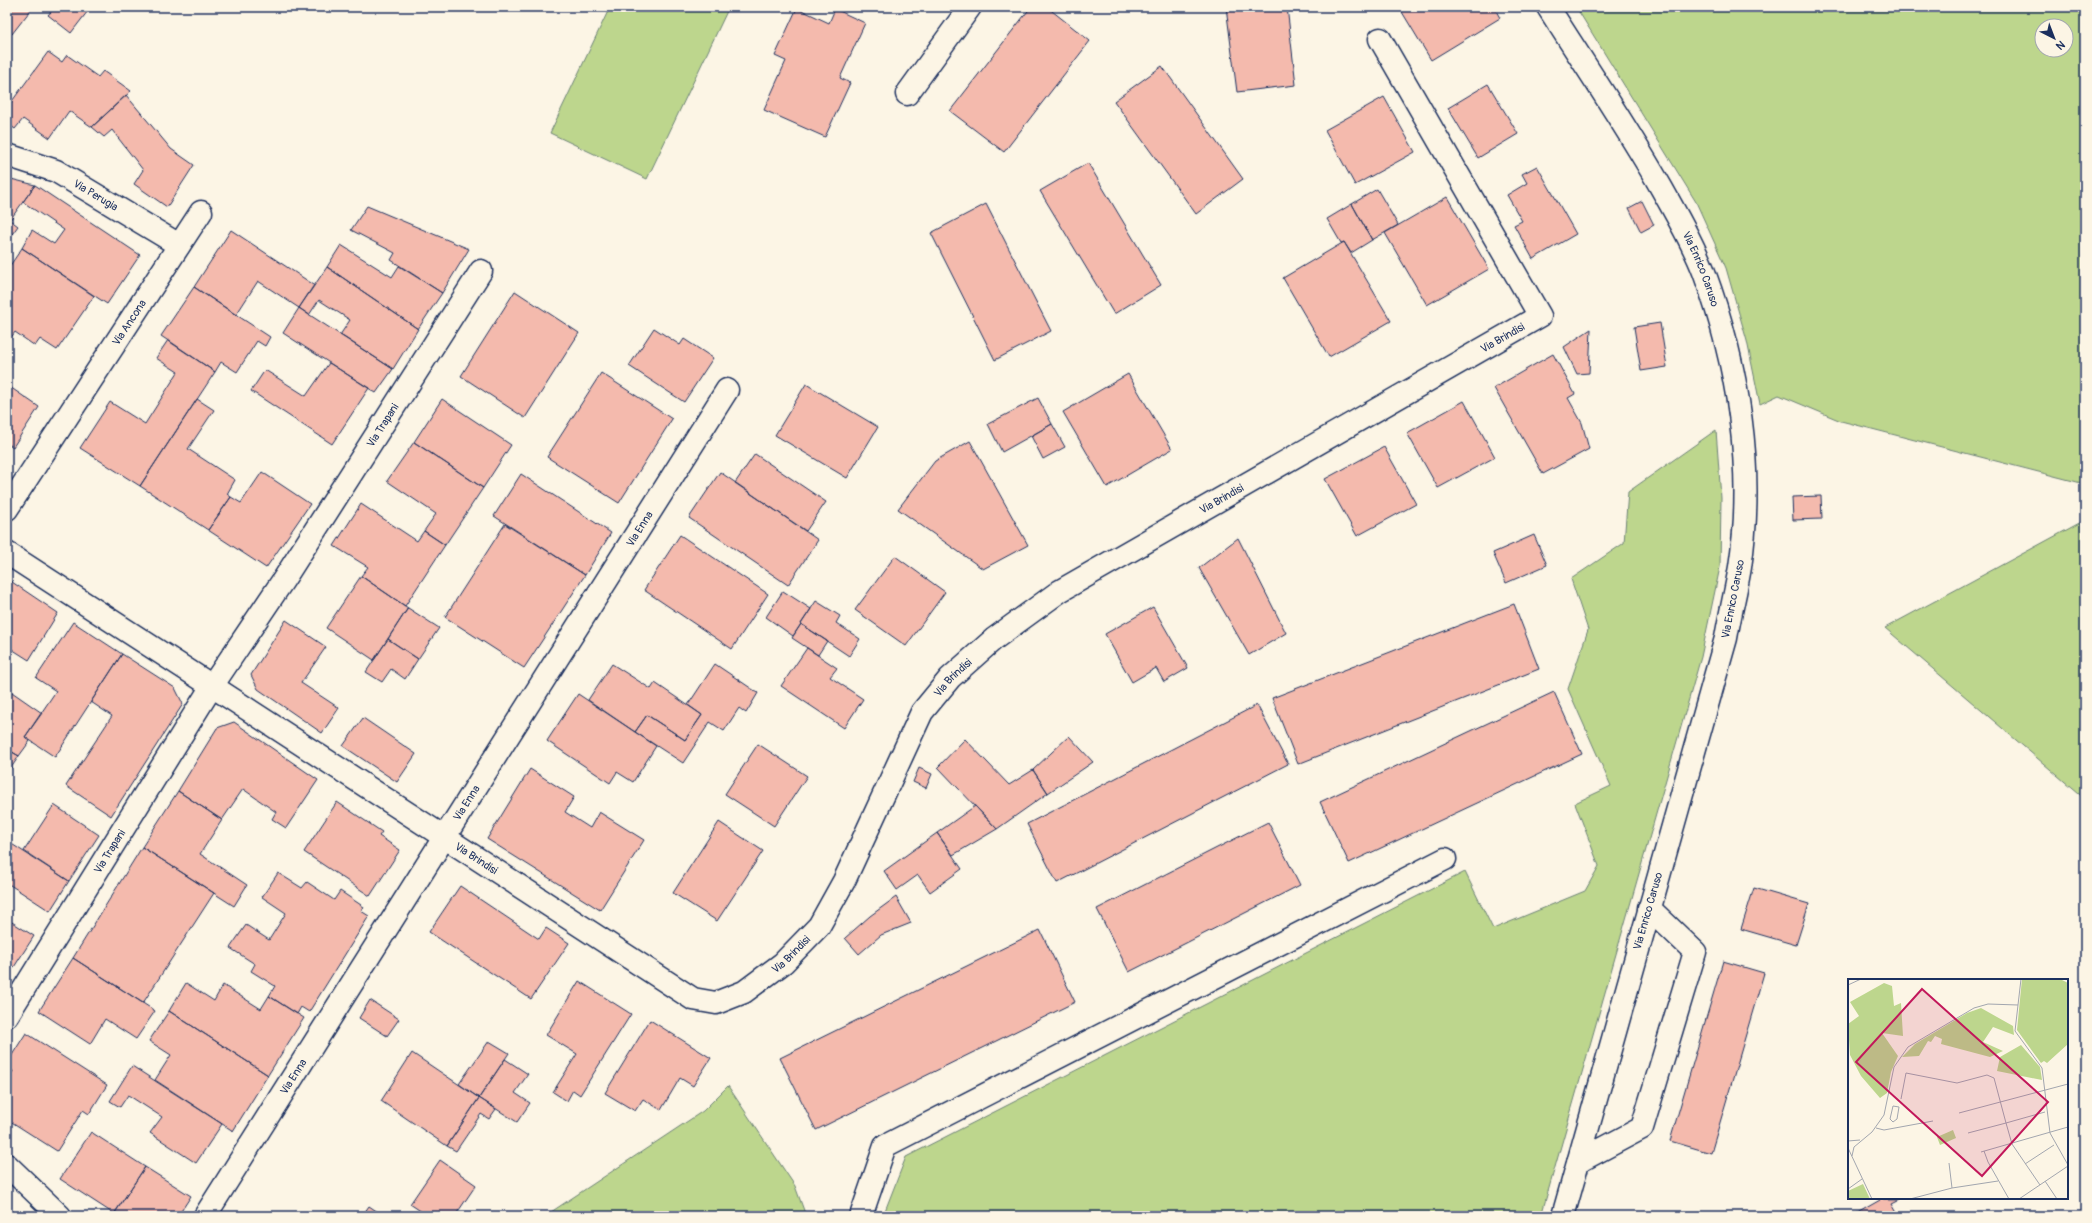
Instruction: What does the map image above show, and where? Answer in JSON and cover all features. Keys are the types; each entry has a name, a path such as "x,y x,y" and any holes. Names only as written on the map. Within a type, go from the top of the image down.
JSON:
{"street":[{"path":"907,94 970,7"},
{"name":"Via Enrico Caruso","path":"1548,7 1641,153 1680,221 1704,271 1726,345 1743,435 1745,507 1740,567 1726,638 1563,1216"},
{"name":"Via Brindisi","path":"7,553 693,999 716,1003 744,992 783,963 819,926 844,881 922,712 950,678 994,639 1060,591 1540,316 1380,39"},
{"name":"Via Perugia","path":"7,154 56,171 179,245"},
{"name":"Via Ancona","path":"7,509 201,212"},
{"name":"Via Trapani","path":"7,1016 212,686 284,579 481,271"},
{"name":"Via Enna","path":"205,1216 727,390"},
{"path":"861,1216 885,1146 1445,858"},
{"path":"1578,1162 1642,1128 1695,952 1649,908"},
{"path":"7,1164 60,1216"}],"green space":[{"path":"610,7 729,7 647,179 550,133"},
{"path":"1576,7 2085,7 2085,484 1841,421 1779,395 1760,404 1747,341 1726,268 1696,202"},
{"path":"1716,430 1721,498 1720,567 1701,657 1541,1216 883,1216 906,1157 1465,872 1493,929 1585,891 1599,866 1575,803 1611,786 1568,689 1588,630 1571,579 1624,543 1628,492"},
{"path":"2085,520 2085,799 1885,628"},
{"path":"728,1086 795,1186 806,1216 545,1216 703,1111"}],"building":[{"path":"7,7 33,7 12,34 7,30"},
{"path":"55,7 91,7 71,33 48,15"},
{"path":"1031,7 1047,7 1090,41 1004,152 950,111"},
{"path":"1226,7 1287,7 1296,85 1237,92"},
{"path":"1399,7 1494,7 1500,18 1431,60"},
{"path":"797,8 829,23 835,9 865,23 840,78 850,83 825,137 764,110 786,61 775,56"},
{"path":"48,52 62,62 67,55 98,77 103,71 131,91 92,127 69,111 50,138 23,119 15,129 7,123 7,108"},
{"path":"1162,66 1243,179 1196,214 1114,101"},
{"path":"1488,84 1518,134 1478,158 1448,108"},
{"path":"126,95 171,149 194,165 167,207 134,184 143,170 112,130 104,137 92,127"},
{"path":"1384,97 1415,152 1355,185 1325,130"},
{"path":"1088,163 1161,285 1114,314 1040,191"},
{"path":"1537,166 1576,234 1533,259 1514,225 1522,221 1507,195 1527,183 1522,174"},
{"path":"7,178 35,185 10,220 18,226 7,241"},
{"path":"35,185 140,255 107,304 22,248 32,230 54,244 64,230 23,202"},
{"path":"1377,189 1398,225 1372,240 1352,204"},
{"path":"1447,197 1489,269 1427,305 1385,233"},
{"path":"1642,201 1654,225 1641,232 1629,208"},
{"path":"986,204 1051,331 995,360 931,233"},
{"path":"1352,204 1372,240 1351,253 1344,242 1341,243 1327,219"},
{"path":"367,206 469,249 442,293 391,260 395,253 351,230"},
{"path":"231,230 314,285 299,308 258,281 236,315 194,287"},
{"path":"1344,242 1391,321 1329,357 1283,278"},
{"path":"341,245 392,277 399,266 442,293 418,329 327,267"},
{"path":"22,248 94,296 57,350 40,339 35,346 15,332 10,339 7,336 7,270"},
{"path":"327,267 418,329 393,369 340,335 350,320 319,300 309,315 299,308"},
{"path":"194,287 270,337 265,346 257,341 237,372 221,362 215,372 161,336"},
{"path":"515,291 579,333 525,418 461,376"},
{"path":"299,308 393,369 376,393 283,333"},
{"path":"1660,323 1667,367 1641,371 1634,327"},
{"path":"654,328 680,345 684,339 713,358 684,402 629,366"},
{"path":"1591,329 1589,373 1577,374 1564,347"},
{"path":"168,340 215,372 140,486 80,448 110,402 145,424 178,372 156,358"},
{"path":"1553,354 1575,394 1568,398 1582,423 1589,449 1543,474 1494,388"},
{"path":"329,363 369,388 332,444 251,391 265,370 306,396"},
{"path":"601,373 672,419 619,503 547,457"},
{"path":"1128,374 1172,449 1107,487 1063,412"},
{"path":"806,384 878,427 847,478 775,435"},
{"path":"7,385 39,407 13,447 7,443"},
{"path":"1038,398 1052,424 1002,452 988,424"},
{"path":"197,399 214,410 188,449 235,480 227,494 231,497 208,530 140,486"},
{"path":"442,399 511,445 483,488 414,442"},
{"path":"1464,401 1495,457 1438,488 1407,433"},
{"path":"1052,424 1065,447 1043,459 1031,436"},
{"path":"970,441 1028,545 983,569 898,509 935,461"},
{"path":"414,442 483,488 445,545 424,531 436,514 387,481"},
{"path":"1384,447 1416,504 1357,536 1325,479"},
{"path":"755,454 826,502 806,531 735,483"},
{"path":"262,472 310,504 266,568 208,530 231,497 241,503"},
{"path":"720,472 818,540 788,585 689,518"},
{"path":"521,474 611,533 585,575 494,516"},
{"path":"1821,496 1822,519 1793,520 1792,497"},
{"path":"361,504 417,541 424,531 445,545 405,606 361,576 368,567 334,546"},
{"path":"505,524 585,575 524,668 445,617"},
{"path":"680,535 768,594 732,649 644,590"},
{"path":"1534,535 1547,565 1506,583 1493,553"},
{"path":"1238,538 1286,633 1249,655 1199,568"},
{"path":"895,556 945,592 906,646 855,610"},
{"path":"361,576 408,608 374,660 326,628"},
{"path":"9,580 58,613 29,660 7,646 7,581"},
{"path":"783,591 811,609 793,636 766,617"},
{"path":"816,601 840,616 836,623 860,639 849,656 801,624"},
{"path":"1514,604 1539,669 1298,764 1272,698"},
{"path":"1153,607 1188,668 1164,682 1156,668 1132,682 1105,634"},
{"path":"408,608 439,628 418,659 388,639"},
{"path":"286,620 326,647 301,683 339,708 322,733 258,689 251,675"},
{"path":"73,622 122,654 55,757 25,737 56,691 36,678"},
{"path":"801,624 827,641 818,655 792,638"},
{"path":"388,639 418,659 405,679 391,669 382,682 366,672"},
{"path":"807,648 837,668 830,677 863,699 844,728 781,686"},
{"path":"122,654 175,688 183,704 111,816 66,786 112,716 91,702"},
{"path":"612,664 651,689 655,683 702,715 685,740 647,715 635,732 588,700"},
{"path":"715,664 758,693 746,713 739,708 724,731 710,722 683,763 635,732 647,715 685,740 702,715 688,705"},
{"path":"9,690 42,713 25,737 30,741 19,756 7,749 7,693"},
{"path":"1554,692 1582,754 1349,863 1320,802"},
{"path":"578,694 656,746 633,782 617,772 610,783 547,741"},
{"path":"1257,705 1288,764 1057,883 1027,824"},
{"path":"363,718 416,754 397,782 343,746"},
{"path":"234,722 318,780 286,828 272,819 276,812 243,789 222,820 178,791 217,728"},
{"path":"1069,736 1093,762 1048,793 1033,770"},
{"path":"965,739 1009,785 1033,770 1048,793 997,829 938,767"},
{"path":"758,744 807,776 774,826 725,794"},
{"path":"7,749 19,756 7,774"},
{"path":"919,768 932,774 926,788 913,782"},
{"path":"530,769 574,797 565,812 590,828 599,812 644,840 600,910 487,839"},
{"path":"178,791 222,820 200,854 247,885 234,906 142,847"},
{"path":"337,802 382,832 379,836 400,850 370,896 304,852"},
{"path":"54,805 99,835 69,881 24,851"},
{"path":"975,806 997,829 953,855 937,833"},
{"path":"719,822 763,851 717,921 673,893"},
{"path":"1268,822 1300,885 1129,972 1097,909"},
{"path":"937,833 962,869 930,892 918,875 897,890 884,871"},
{"path":"7,841 69,881 50,911 7,883"},
{"path":"142,847 214,893 143,1003 73,958"},
{"path":"278,873 302,888 307,882 334,900 340,891 364,907 361,911 369,916 309,1012 301,1007 297,1014 269,996 275,986 251,971 255,964 230,948 246,925 269,940 286,913 262,897"},
{"path":"460,886 539,939 546,928 569,943 531,999 429,932"},
{"path":"1754,888 1809,904 1796,945 1741,929"},
{"path":"896,897 911,923 881,935 859,954 845,938 870,916"},
{"path":"7,919 34,936 7,978"},
{"path":"1040,930 1075,1002 816,1130 780,1058"},
{"path":"73,958 155,1011 136,1039 105,1019 90,1044 39,1011"},
{"path":"1723,961 1764,973 1711,1153 1670,1141"},
{"path":"579,981 631,1014 580,1095 573,1090 567,1101 553,1092 577,1054 546,1035"},
{"path":"186,983 214,1001 223,985 261,1009 269,996 304,1018 268,1075 169,1011"},
{"path":"370,1000 399,1019 387,1036 359,1018"},
{"path":"169,1011 268,1075 233,1131 155,1080 171,1055 149,1041"},
{"path":"650,1020 711,1058 693,1086 680,1078 661,1110 643,1099 635,1111 605,1093"},
{"path":"26,1033 107,1085 89,1114 83,1110 57,1151 7,1119 7,1081 13,1071 7,1068 7,1063"},
{"path":"489,1041 509,1053 479,1098 459,1084"},
{"path":"412,1053 479,1098 447,1146 381,1101"},
{"path":"505,1059 528,1074 515,1093 530,1103 517,1122 479,1098"},
{"path":"132,1066 222,1124 196,1163 150,1133 162,1117 128,1095 120,1107 110,1101"},
{"path":"479,1098 496,1109 489,1119 481,1114 456,1151 447,1146"},
{"path":"91,1132 145,1167 114,1214 60,1179"},
{"path":"440,1160 476,1185 455,1216 428,1216 410,1204"},
{"path":"145,1167 191,1196 178,1216 113,1216"},
{"path":"1897,1199 1891,1202 1899,1216 1852,1216 1880,1200"},
{"path":"369,1206 384,1216 362,1216"}]}
